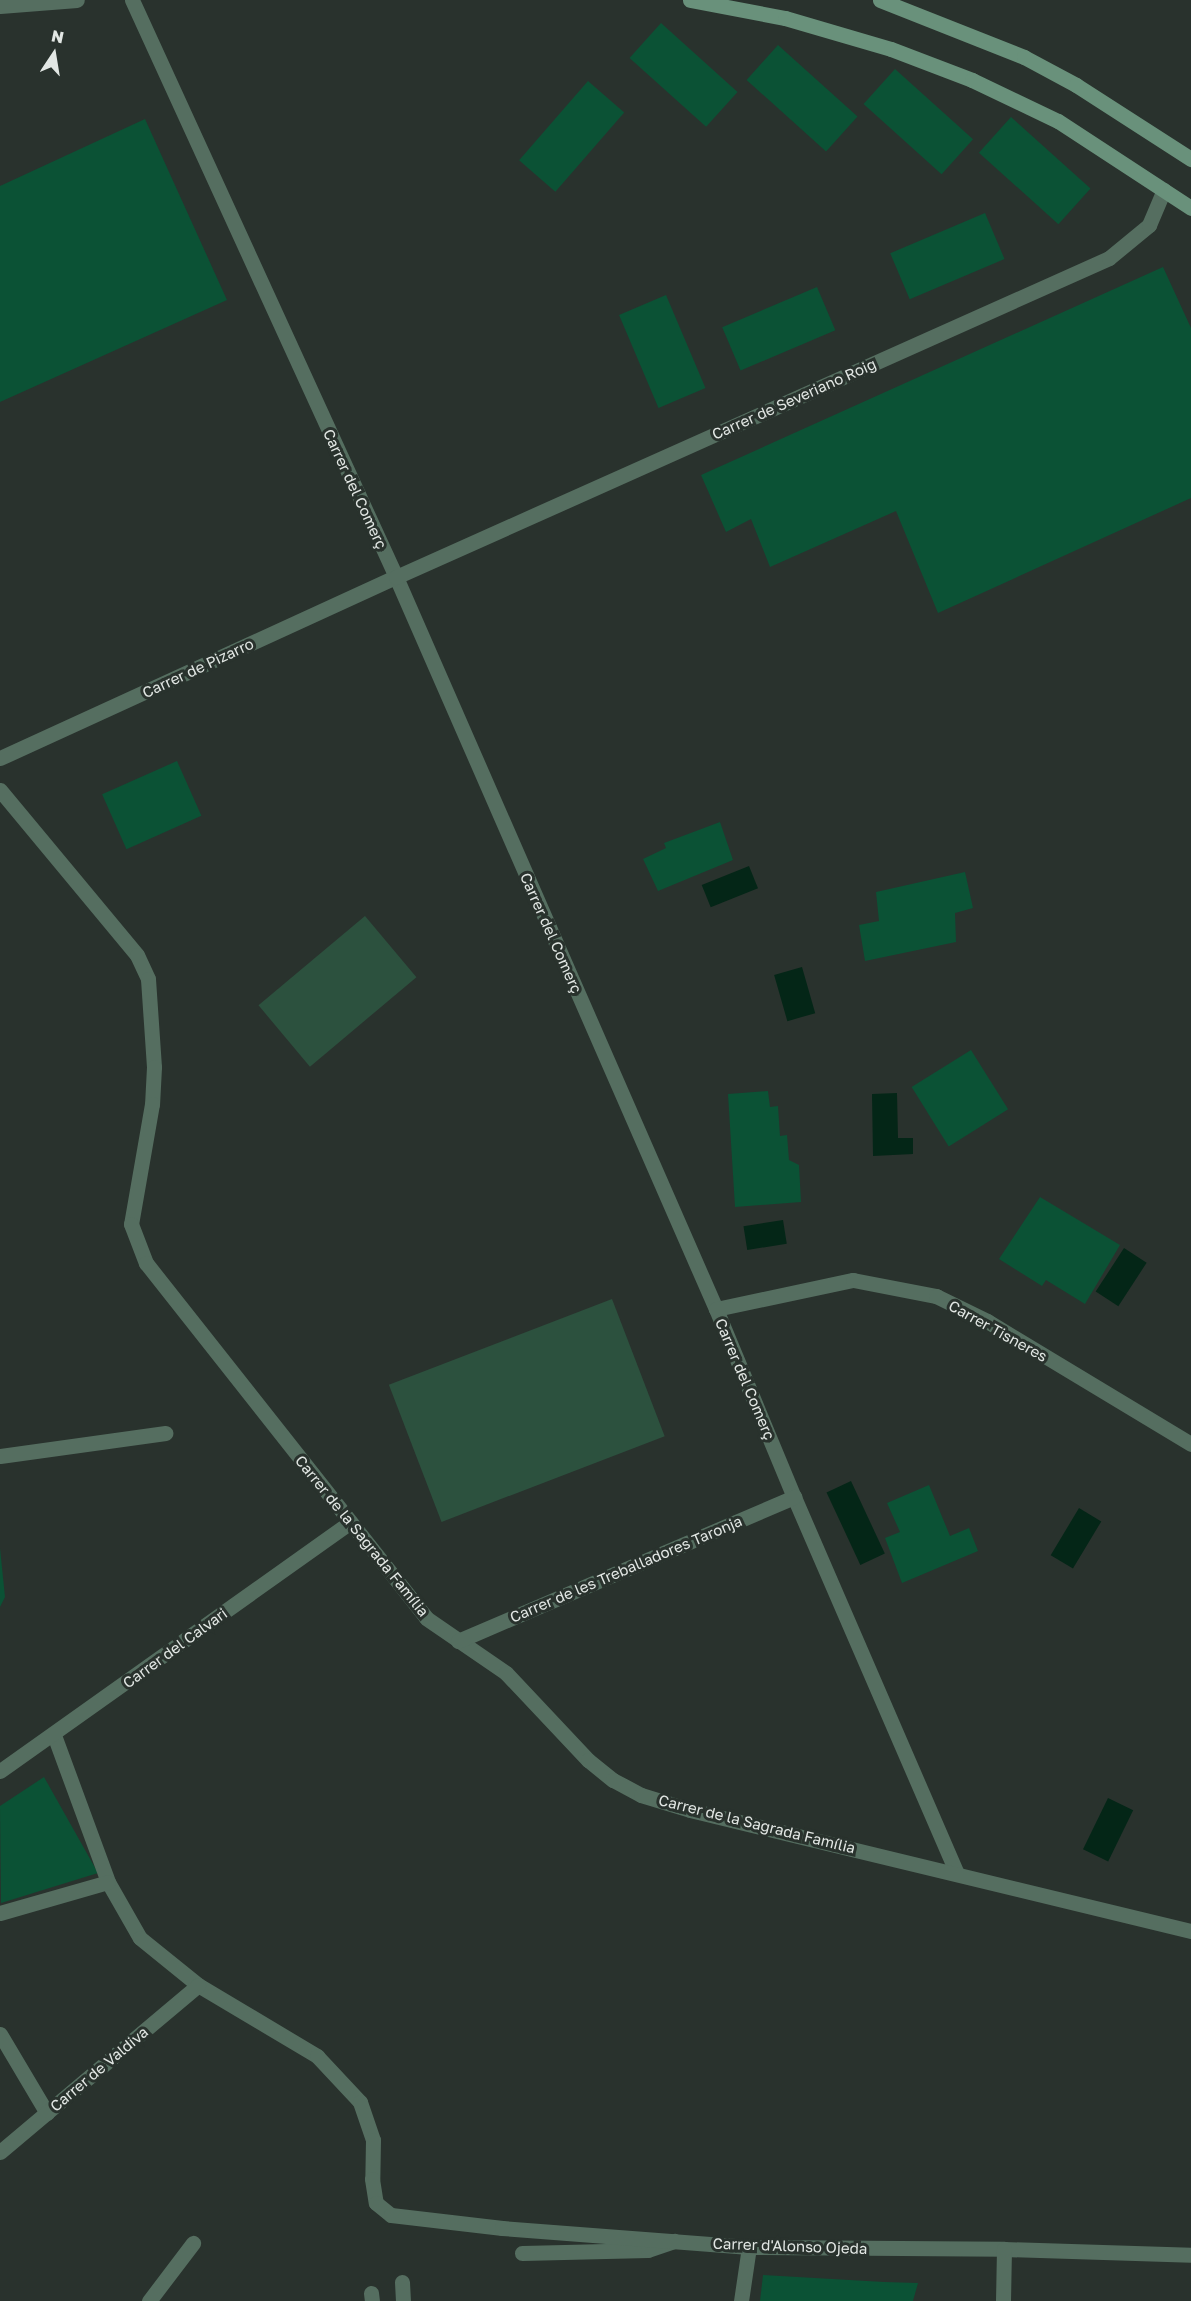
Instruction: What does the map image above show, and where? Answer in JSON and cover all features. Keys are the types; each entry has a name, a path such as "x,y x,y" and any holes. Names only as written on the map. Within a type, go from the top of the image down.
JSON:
{"main road":[{"path":"690,0 785,18 891,49 972,80 1058,121 1191,208"},
{"path":"880,0 1024,57 1076,85 1191,159"}],"street":[{"path":"0,6 77,0"},
{"name":"Carrer del Comerç","path":"132,0 396,577 716,1309 794,1497 957,1873"},
{"name":"Carrer de Severiano Roig","path":"396,577 1109,258 1149,225 1164,190"},
{"name":"Carrer de Pizarro","path":"0,758 396,577"},
{"name":"Carrer de la Sagrada Família","path":"0,790 137,955 148,979 154,1067 152,1104 131,1224 146,1263 426,1618 506,1673 588,1760 613,1780 641,1795 690,1810 1191,1931"},
{"name":"Carrer Tisneres","path":"716,1309 853,1280 936,1296 987,1321 1191,1444"},
{"path":"0,1456 165,1432"},
{"name":"Carrer de les Treballadores Taronja","path":"459,1641 794,1497"},
{"name":"Carrer del Calvari","path":"0,1771 54,1735 349,1523"},
{"path":"54,1735 108,1882 140,1938 198,1985"},
{"path":"0,1913 108,1882"},
{"name":"Carrer d'Alonso Ojeda","path":"198,1985 317,2056 360,2102 372,2140 372,2179 376,2203 391,2215 502,2228 749,2247 1004,2249 1191,2255"},
{"name":"Carrer de Valdiva","path":"0,2152 198,1985"},
{"path":"0,2034 47,2112"},
{"path":"522,2253 648,2250 674,2240"},
{"path":"148,2301 193,2243"},
{"path":"741,2301 749,2247"},
{"path":"1003,2301 1004,2249"},
{"path":"402,2282 402,2301"}],"shaded area":[{"path":"749,866 758,888 711,907 702,885"},
{"path":"365,916 416,977 310,1067 259,1005"},
{"path":"802,967 815,1013 787,1021 774,975"},
{"path":"897,1093 898,1138 913,1138 913,1154 873,1156 872,1094"},
{"path":"783,1220 787,1244 747,1250 743,1226"},
{"path":"1124,1248 1147,1263 1118,1306 1096,1292"},
{"path":"612,1299 665,1436 442,1522 389,1385"},
{"path":"851,1481 885,1554 860,1565 827,1492"},
{"path":"1079,1508 1101,1521 1073,1569 1051,1555"},
{"path":"1108,1798 1133,1810 1108,1862 1083,1849"}],"building":[{"path":"661,23 738,92 706,127 630,58"},
{"path":"778,45 858,117 826,152 747,80"},
{"path":"895,69 973,139 942,174 864,104"},
{"path":"588,81 624,112 555,192 519,160"},
{"path":"1011,117 1091,189 1058,224 979,153"},
{"path":"145,119 227,300 0,402 0,186"},
{"path":"985,213 1005,259 910,299 890,253"},
{"path":"1163,267 1191,328 1191,498 938,613 896,511 770,567 751,519 726,532 701,475"},
{"path":"817,287 835,330 741,371 722,327"},
{"path":"666,295 705,388 659,408 619,315"},
{"path":"177,761 201,816 126,849 102,794"},
{"path":"720,822 733,860 658,891 643,859 666,848 664,843"},
{"path":"965,872 973,908 955,913 956,942 865,961 859,925 879,921 876,892"},
{"path":"971,1050 1008,1109 949,1146 912,1087"},
{"path":"768,1091 770,1107 778,1106 780,1136 787,1135 789,1160 799,1165 801,1202 735,1207 728,1094"},
{"path":"1040,1197 1120,1245 1085,1304 1046,1280 1042,1286 999,1259"},
{"path":"929,1485 950,1536 969,1528 978,1551 902,1583 885,1538 900,1532 887,1503"},
{"path":"0,1548 5,1597 0,1607"},
{"path":"44,1777 98,1873 1,1903 0,1806"},
{"path":"763,2275 918,2283 913,2301 760,2301"}]}
